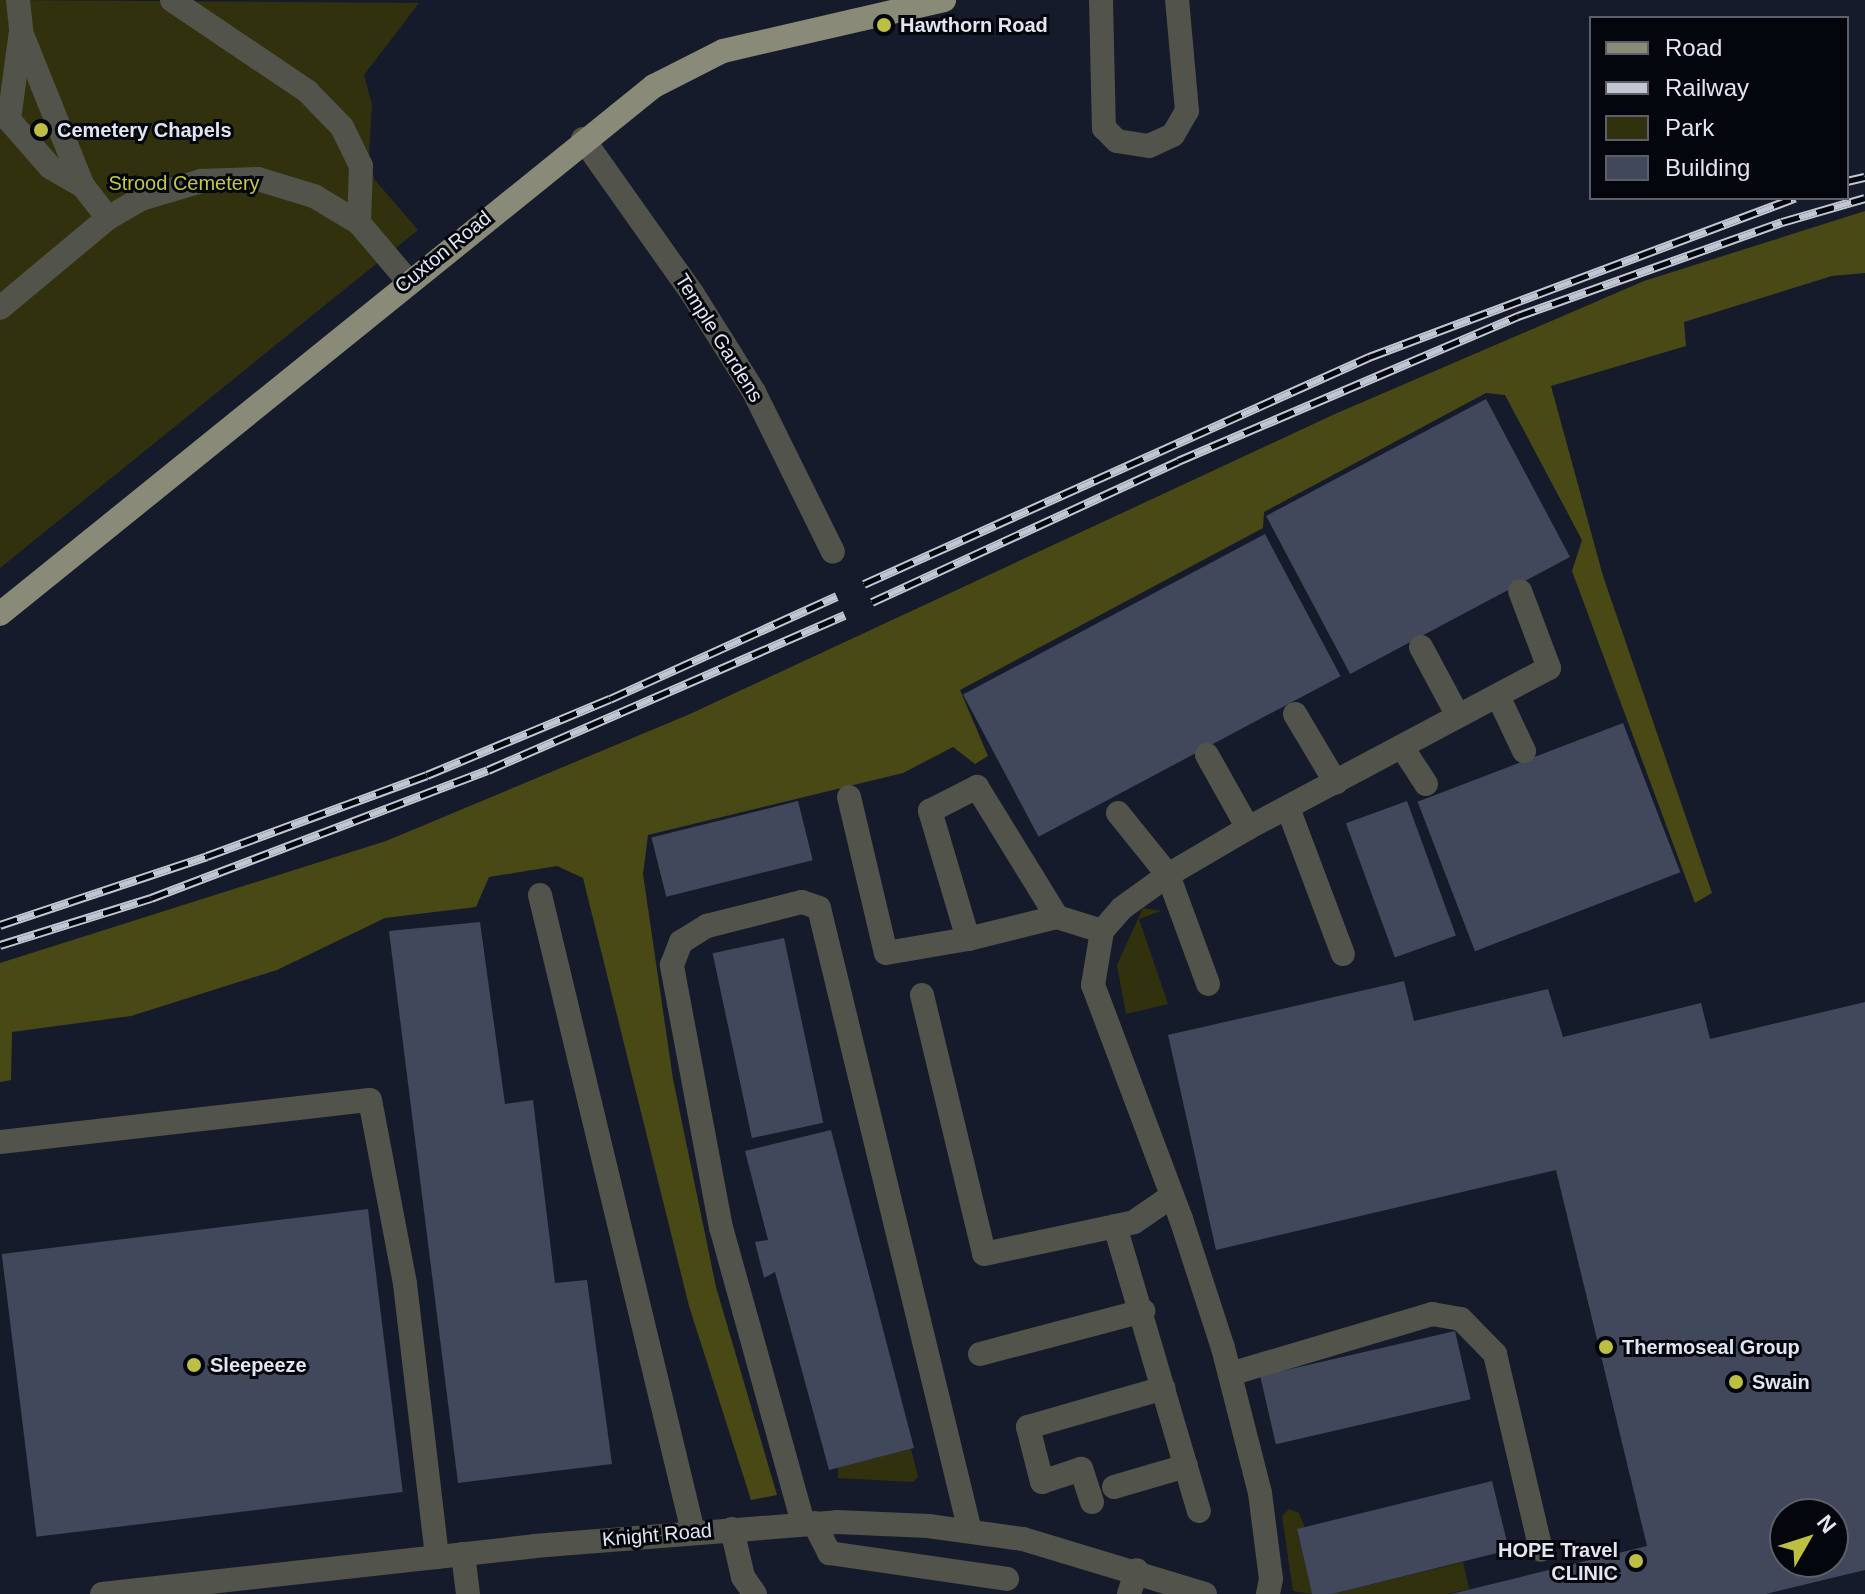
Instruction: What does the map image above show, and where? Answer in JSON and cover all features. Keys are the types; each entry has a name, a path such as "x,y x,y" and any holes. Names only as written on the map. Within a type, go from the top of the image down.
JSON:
{"main road":[{"name":"Cuxton Road","path":"0,614 583,139 654,86 723,51 944,0"}],"street":[{"path":"18,0 21,31 9,120 50,167 83,186"},
{"path":"172,0 307,91 342,127 361,166 359,223"},
{"path":"1101,0 1104,128 1117,141 1149,146 1173,135 1187,111 1177,0"},
{"path":"21,31 83,186 108,218"},
{"name":"Temple Gardens","path":"583,139 692,293 754,392 833,552"},
{"path":"0,308 108,218 141,199 201,181 258,179 314,196 359,223 408,281"},
{"path":"1268,1594 1271,1579 1260,1493 1230,1374 1172,1196 1093,985 1102,931 1122,908 1168,875 1248,828 1549,668 1520,591"},
{"path":"1421,647 1458,716"},
{"path":"1498,696 1524,751"},
{"path":"1295,714 1336,783"},
{"path":"1402,747 1426,784"},
{"path":"1207,755 1248,828"},
{"path":"968,939 930,811 977,787 1057,917"},
{"path":"849,797 886,953 968,939 1057,917 1102,931"},
{"path":"1288,808 1343,954"},
{"path":"1118,813 1168,875 1208,984"},
{"path":"540,895 693,1532"},
{"path":"970,1531 819,908 802,902 707,926 681,942 672,965 721,1228 808,1523 829,1553 1007,1586 998,1535"},
{"path":"922,995 984,1254 1134,1222 1172,1196"},
{"path":"0,1142 370,1100 405,1284 437,1557"},
{"path":"1115,1226 1143,1311 1199,1511"},
{"path":"980,1354 1143,1311"},
{"path":"1230,1374 1432,1314 1461,1319 1495,1354 1541,1550"},
{"path":"1092,1502 1081,1469 1042,1482 1028,1427 1164,1388"},
{"path":"1114,1487 1186,1466"},
{"name":"Knight Road","path":"102,1594 208,1588 463,1554 808,1523 998,1535 1137,1570 1205,1594"},
{"path":"732,1529 743,1577 755,1594"},
{"path":"463,1554 468,1594"},
{"path":"1129,1594 1137,1570"}],"green space":[{"name":"Strood Cemetery","path":"0,0 419,3 364,75 372,105 369,153 374,179 418,230 0,568"},
{"path":"1143,908 1161,911 1139,919 1168,1004 1126,1014 1117,965"},
{"path":"911,1449 918,1477 913,1482 838,1478 838,1467"},
{"path":"1289,1509 1299,1513 1305,1528 1297,1530 1312,1594 1293,1591 1282,1516"},
{"path":"1463,1562 1469,1589 1447,1594 1332,1594"}],"shaded area":[{"path":"1865,211 1865,273 1832,276 1684,322 1686,346 1551,386 1603,576 1712,893 1695,903 1572,571 1582,540 1505,395 1486,393 1264,512 1263,528 960,690 988,756 975,764 953,747 903,773 648,835 643,874 673,1079 716,1287 777,1495 751,1500 689,1306 583,878 557,866 489,877 476,907 385,918 277,970 131,1016 12,1032 11,1080 0,1082 0,963 386,841 690,714 1335,414 1644,281"}],"building":[{"path":"1486,399 1570,557 1350,674 1266,516"},
{"path":"1265,534 1341,676 1039,837 963,695"},
{"path":"1623,723 1680,872 1475,951 1418,802"},
{"path":"798,801 813,860 666,897 651,838"},
{"path":"1407,801 1456,935 1395,958 1346,823"},
{"path":"480,922 505,1104 533,1100 555,1283 587,1280 612,1464 458,1483 389,931"},
{"path":"784,938 823,1123 752,1138 713,953"},
{"name":"Swain","path":"1404,981 1414,1021 1548,989 1563,1037 1701,1003 1710,1039 1865,1002 1865,1570 1849,1574 1849,1498 1769,1498 1769,1578 1832,1578 1766,1594 1451,1594 1647,1546 1556,1170 1216,1250 1168,1035"},
{"path":"831,1130 914,1448 829,1470 775,1272 764,1278 755,1242 768,1240 745,1151"},
{"name":"Sleepeeze","path":"368,1209 403,1492 36,1537 2,1254"},
{"path":"1455,1331 1471,1399 1276,1444 1260,1376"},
{"path":"1492,1481 1509,1550 1332,1594 1312,1594 1297,1529"}],"railway":[{"path":"1849,181 1865,177"},
{"path":"872,602 1178,461 1518,316 1782,222 1865,198"},
{"path":"864,584 1369,357 1790,200"},
{"path":"0,925 207,856 427,775 610,699 837,596"},
{"path":"0,945 151,898 488,770 845,615"}],"place":[{"name":"Hawthorn Road","path":"884,25"},
{"name":"Cemetery Chapels","path":"41,130"},
{"name":"Thermoseal Group","path":"1606,1347"},
{"name":"Sleepeeze","path":"194,1365"},
{"name":"Swain","path":"1736,1382"},
{"name":"HOPE Travel CLINIC","path":"1636,1561"}]}
